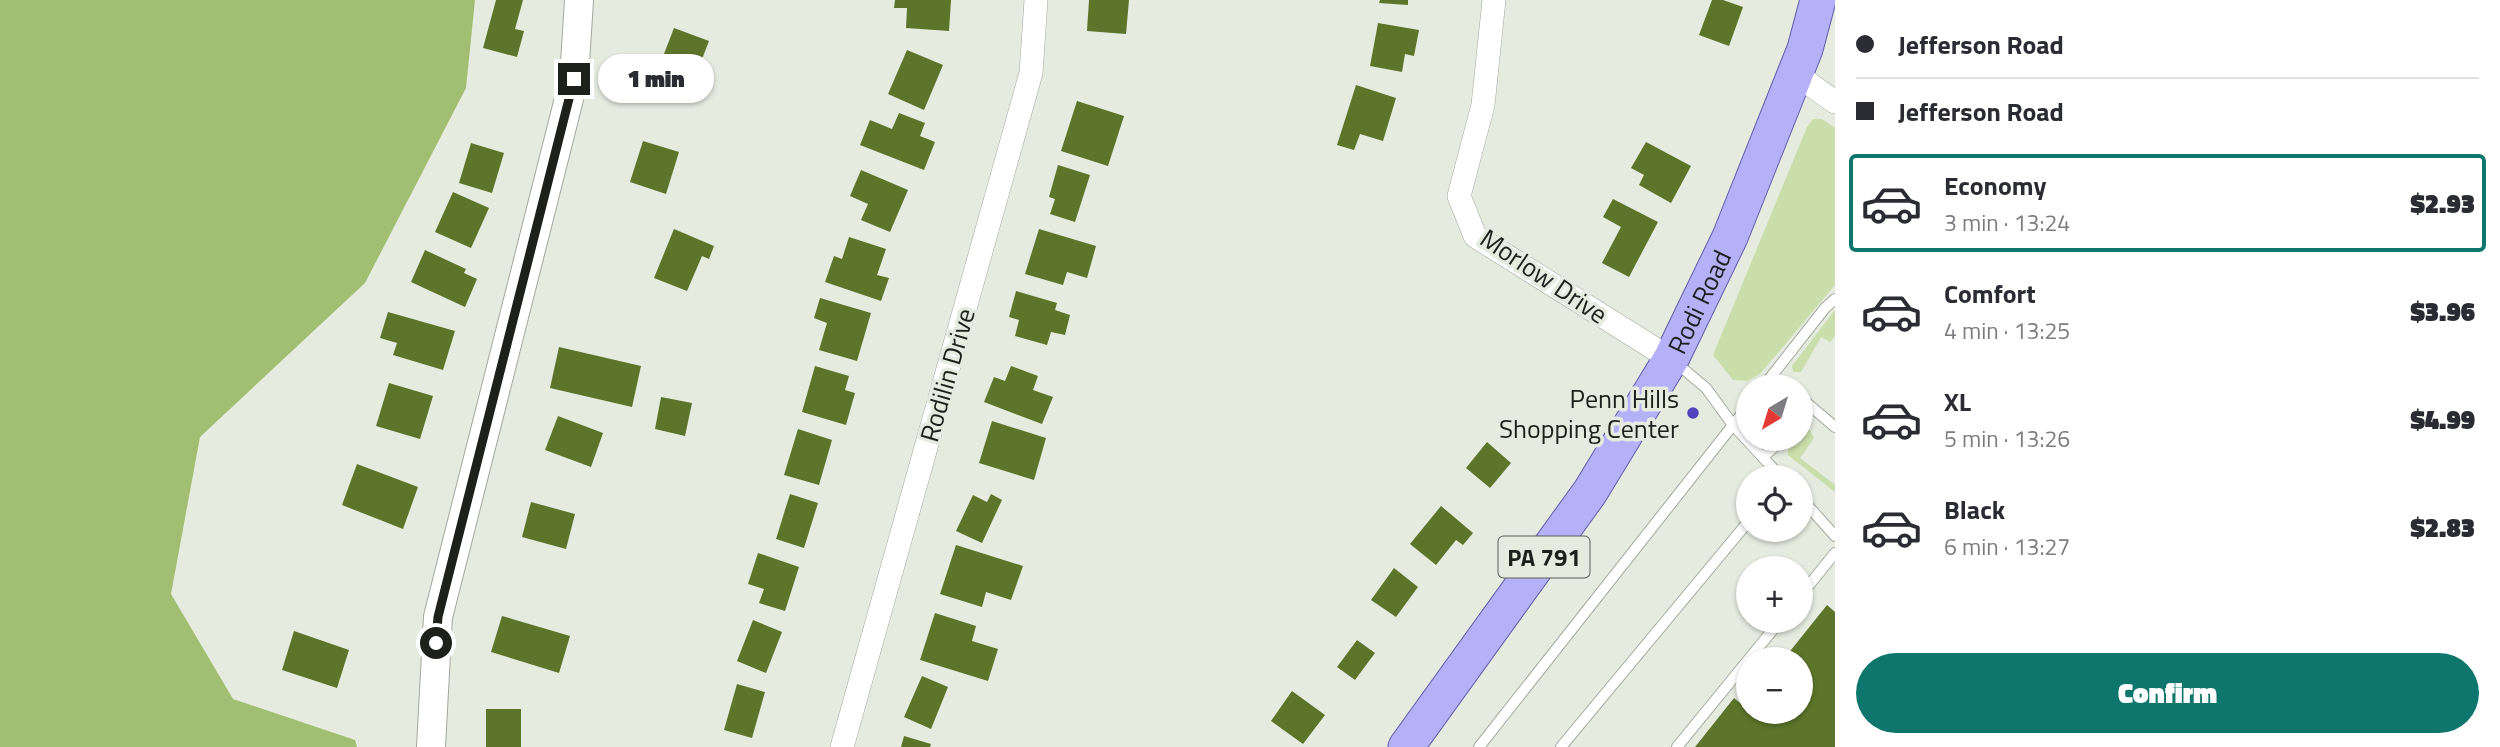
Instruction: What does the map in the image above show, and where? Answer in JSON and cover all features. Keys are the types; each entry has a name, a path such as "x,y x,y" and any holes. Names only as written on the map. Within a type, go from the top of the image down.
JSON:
{"main road":[{"name":"Rodi Road","path":"1406,747 1590,492 1671,359 1730,237 1805,49 1818,0"}],"street":[{"path":"430,747 438,617 574,79 579,0"},
{"name":"Rodilin Drive","path":"842,747 1031,73 1036,0"},
{"name":"Morlow Drive","path":"1494,0 1483,105 1459,196 1475,236 1671,359"},
{"path":"1794,73 1835,102"}],"lane":[{"path":"1774,374 1825,307 1835,299"},
{"path":"1671,359 1706,388 1733,425 1770,465"},
{"path":"1813,409 1835,427"},
{"path":"1479,747 1736,421"},
{"path":"1763,457 1769,452"},
{"path":"1813,511 1835,536"},
{"path":"1561,747 1736,537"},
{"path":"1813,580 1835,553"},
{"path":"1677,747 1770,633"}],"green space":[{"path":"0,0 475,0 466,88 365,283 200,437 171,594 233,699 355,740 357,747 0,747"},
{"path":"1813,119 1822,119 1835,128 1835,285 1760,374 1736,374 1736,380 1733,380 1713,355 1807,127"},
{"path":"1835,310 1835,336 1830,342 1821,337 1801,372 1793,372 1792,366"},
{"path":"1788,452 1804,452 1800,458 1809,465 1801,465"},
{"path":"1813,468 1835,485 1835,492 1813,475"}],"building":[{"path":"496,0 523,0 515,29 524,31 517,57 483,48"},
{"path":"895,0 951,0 949,31 906,28 907,8 894,8"},
{"path":"1089,0 1129,0 1126,34 1087,31"},
{"path":"1380,0 1408,0 1408,5 1379,3"},
{"path":"1712,0 1723,0 1743,7 1729,46 1699,35"},
{"path":"1378,23 1419,30 1414,56 1405,54 1402,72 1370,66"},
{"path":"674,28 709,41 687,98 652,85"},
{"path":"907,50 943,65 924,110 888,94"},
{"path":"1356,85 1396,98 1383,141 1360,134 1354,150 1337,145"},
{"path":"1077,101 1124,116 1108,166 1061,151"},
{"path":"899,113 925,123 920,136 935,142 924,170 860,145 870,120 892,129"},
{"path":"643,141 679,152 666,194 630,182"},
{"path":"1646,142 1691,166 1671,203 1639,185 1644,175 1631,168"},
{"path":"471,143 504,153 492,193 459,183"},
{"path":"1058,165 1090,175 1075,222 1050,214 1055,199 1049,197"},
{"path":"861,170 908,190 890,232 861,220 868,204 850,196"},
{"path":"453,192 489,208 471,248 435,232"},
{"path":"1613,199 1658,222 1629,277 1602,263 1621,227 1603,217"},
{"path":"674,229 714,246 709,259 702,256 687,291 654,278"},
{"path":"1039,229 1096,246 1087,278 1067,272 1063,285 1025,274"},
{"path":"849,237 886,249 877,275 889,278 881,301 825,282 834,256 842,259"},
{"path":"425,250 466,269 464,273 477,279 465,307 411,282"},
{"path":"1016,291 1057,303 1055,310 1070,315 1065,335 1051,332 1047,345 1015,336 1019,320 1009,317"},
{"path":"820,298 871,313 857,361 819,350 827,323 814,318"},
{"path":"388,312 455,331 443,370 393,355 397,343 380,338"},
{"path":"559,347 641,366 632,407 550,388"},
{"path":"815,366 849,376 845,390 855,393 846,425 802,412"},
{"path":"1011,366 1038,376 1033,390 1053,397 1042,424 984,402 994,377 1005,381"},
{"path":"389,383 433,396 420,439 376,426"},
{"path":"661,397 692,403 685,436 655,429"},
{"path":"558,416 603,433 591,467 545,450"},
{"path":"992,421 1046,438 1034,480 979,463"},
{"path":"798,429 832,440 819,485 784,475"},
{"path":"1487,442 1511,463 1490,488 1466,468"},
{"path":"357,464 418,487 403,529 342,505"},
{"path":"790,494 818,503 804,548 776,539"},
{"path":"991,494 1002,500 982,543 956,531 973,495 987,502"},
{"path":"531,502 575,514 566,549 522,537"},
{"path":"1441,506 1473,533 1463,545 1456,540 1436,565 1410,544"},
{"path":"956,545 1023,566 1011,600 986,592 982,607 940,594"},
{"path":"758,553 799,567 785,611 759,603 764,589 748,584"},
{"path":"1394,568 1418,587 1396,617 1371,600"},
{"path":"1827,605 1835,612 1835,747 1695,747 1734,698 1736,724 1813,724 1813,647 1793,647 1805,633 1813,633 1813,622"},
{"path":"935,613 976,626 972,641 998,649 988,681 920,660"},
{"path":"502,616 570,636 559,673 491,652"},
{"path":"753,620 782,632 766,673 737,661"},
{"path":"294,631 349,650 337,688 282,670"},
{"path":"1357,640 1375,653 1355,680 1337,667"},
{"path":"922,676 948,687 931,729 904,717"},
{"path":"737,684 765,692 752,738 724,730"},
{"path":"1292,691 1325,715 1303,744 1271,721"},
{"path":"486,709 521,709 521,747 486,747"},
{"path":"904,736 931,744 930,747 901,747"}],"place":[{"name":"Penn Hills Shopping Center","path":"1693,413"}],"route":[{"path":"436,643 438,617 574,79"}]}
